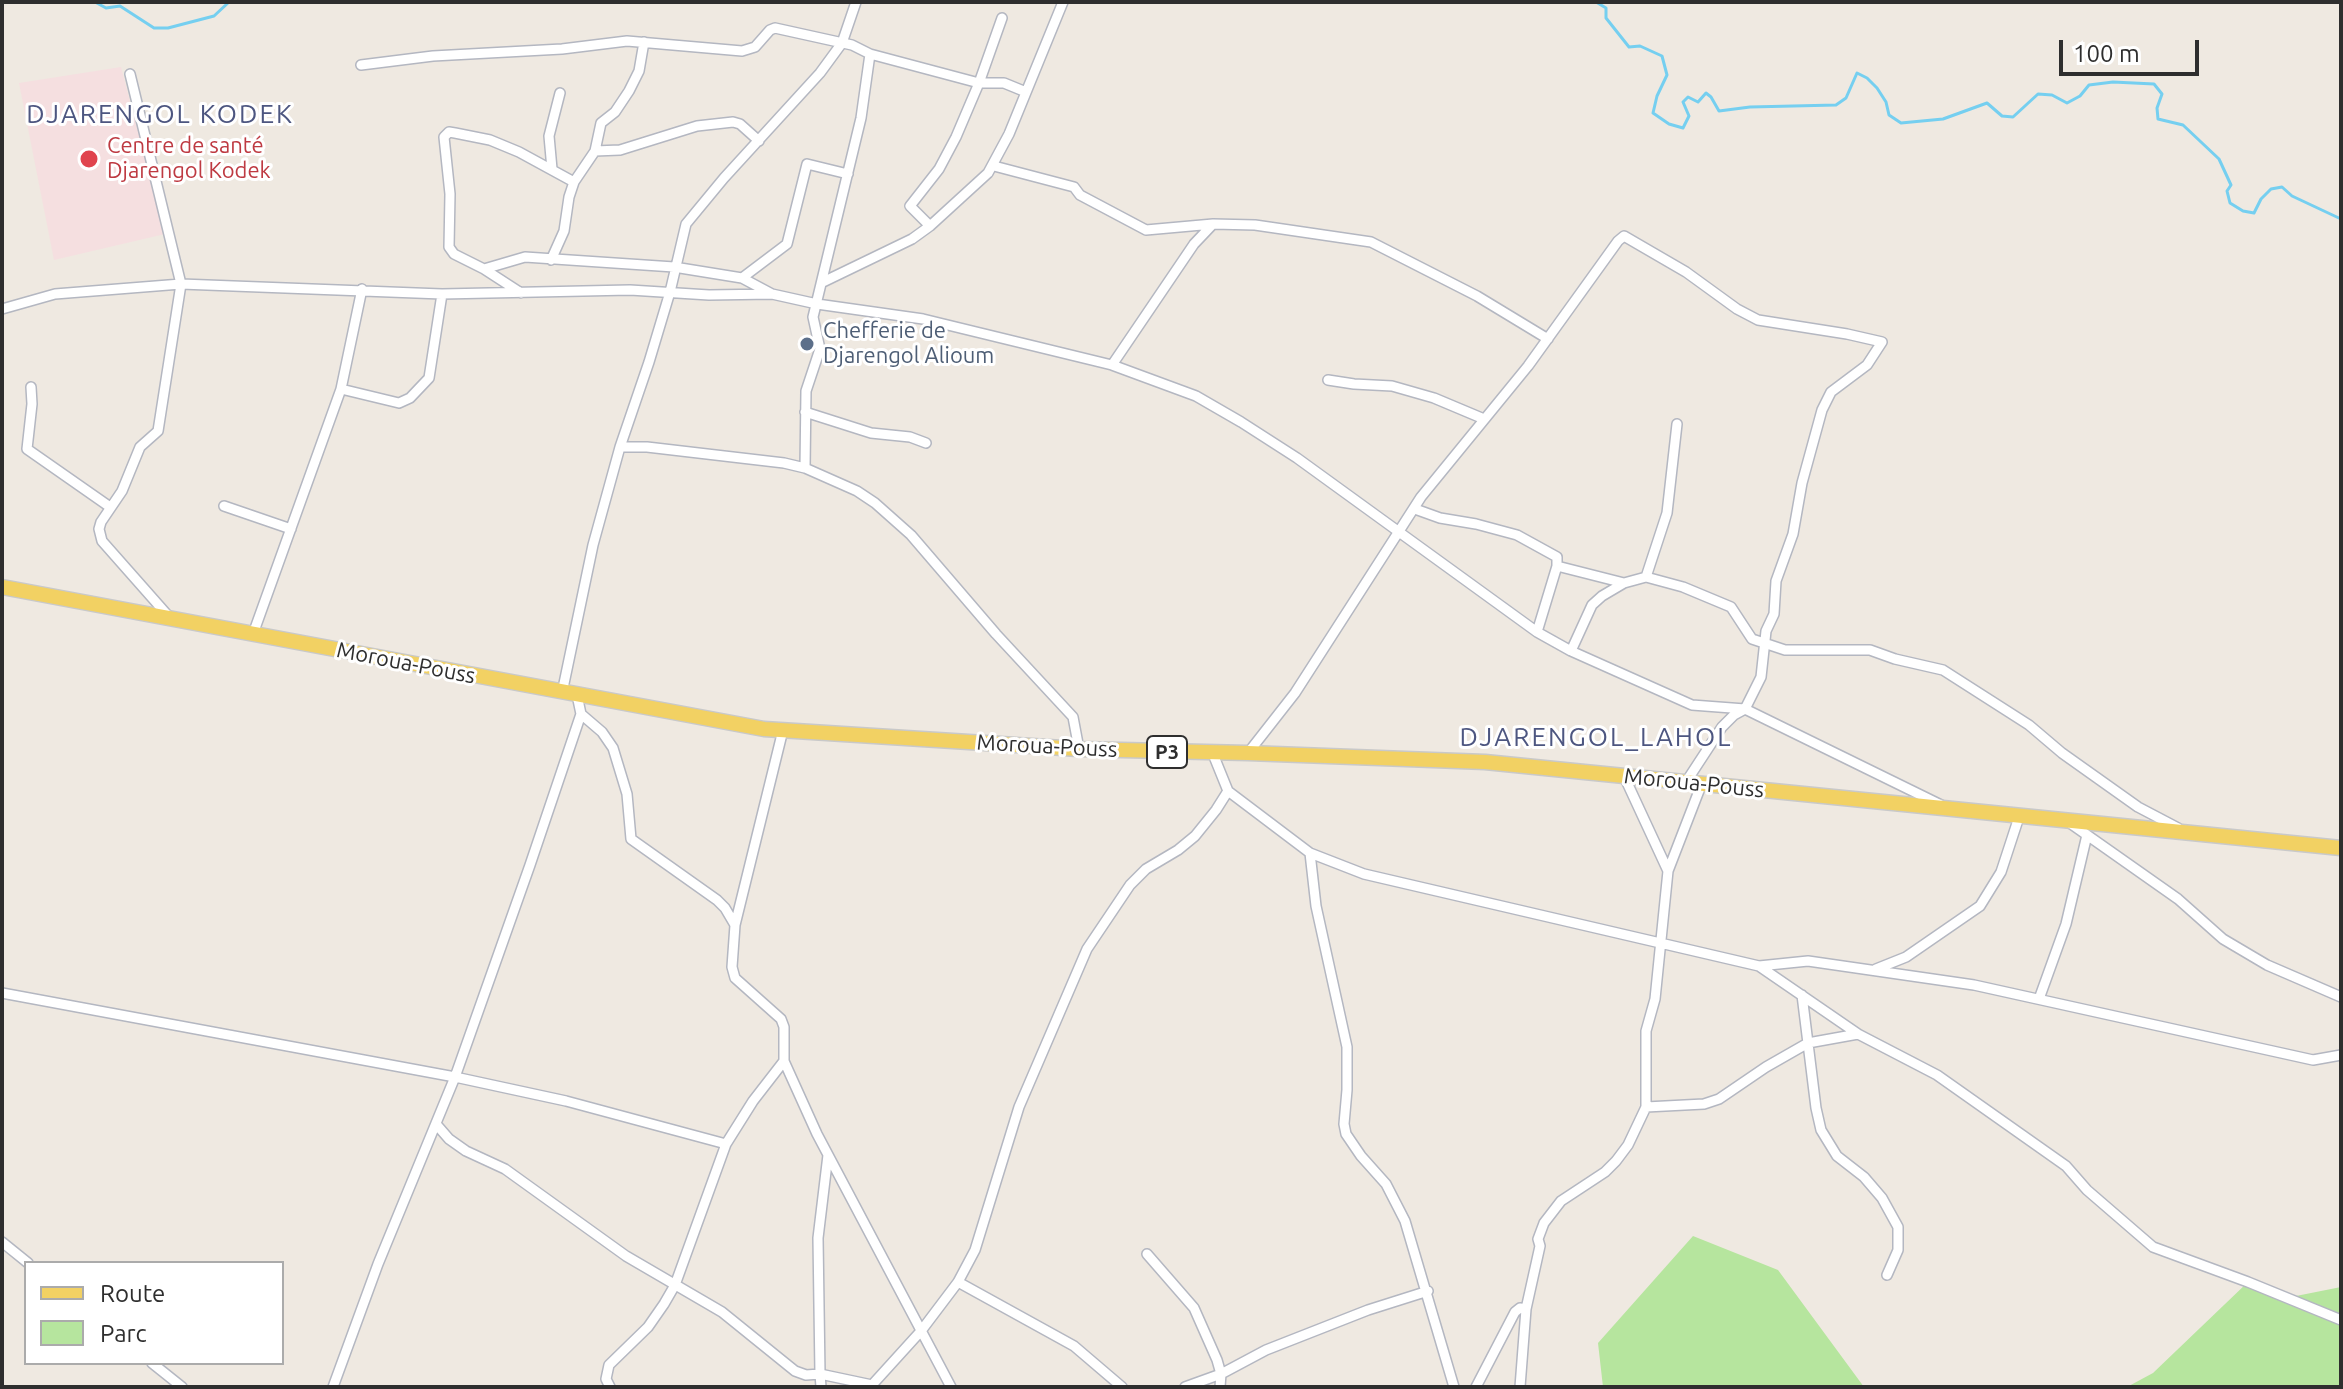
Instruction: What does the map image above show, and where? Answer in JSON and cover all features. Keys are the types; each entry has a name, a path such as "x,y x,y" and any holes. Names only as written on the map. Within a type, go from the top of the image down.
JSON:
{"main road":[{"name":"Moroua-Pouss","path":"2,587 764,729 1079,749 1485,762 2341,848"}],"street":[{"path":"735,925 717,900 631,839 627,794 613,748 602,732 581,714 570,694 578,611 620,447 670,292 682,232 690,217 812,82 842,43 856,2"},
{"path":"823,282 912,239 994,166 1063,2"},
{"path":"930,226 910,206 947,156 979,83 1002,18"},
{"path":"361,65 433,56 562,49 627,41 742,51 755,47 775,28 842,43 870,54 979,83 1004,83 1026,92"},
{"path":"551,260 564,231 574,182 595,151 601,123 622,102 639,71 644,42"},
{"path":"805,468 808,380 820,349 813,327 861,118 870,54"},
{"path":"130,74 181,284 158,431 140,447 122,491 101,522 102,541 170,619"},
{"path":"552,169 549,136 560,93"},
{"path":"595,151 620,150 697,126 733,122 740,124 759,141"},
{"path":"522,293 454,254 449,247 450,194 444,137 449,132 490,140 574,182"},
{"path":"742,278 787,244 807,164 848,174"},
{"path":"994,166 1074,187 1080,195 1146,230 1213,224 1255,225 1371,242 1502,310 1548,339"},
{"path":"1112,365 1194,244 1213,224"},
{"path":"1248,753 1295,693 1421,497 1548,339 1624,236 1686,272 1737,309 1758,320 1882,342 1867,365 1831,392 1822,410 1802,483 1793,534 1776,581 1774,614 1764,645 1761,677 1745,709 1722,727 1686,782"},
{"path":"484,269 525,257 674,267 742,278 772,294"},
{"path":"2,309 55,294 181,284 442,294 772,294 817,304 923,319 1112,365 1196,396 1297,458 1537,632 1571,651 1692,705 1745,709 1945,807"},
{"path":"253,634 341,389 362,289"},
{"path":"341,389 399,403 410,398 429,378 442,294"},
{"path":"1328,380 1392,386 1434,398 1484,419"},
{"path":"31,387 27,449 110,507"},
{"path":"805,412 871,433 910,437 926,443"},
{"path":"1646,577 1667,513 1677,424"},
{"path":"620,447 771,460 805,468 857,491 911,535 1073,717 1079,749"},
{"path":"224,506 291,529"},
{"path":"1415,509 1527,539 1557,557 1537,632"},
{"path":"1557,566 1624,583"},
{"path":"1571,651 1592,605 1624,583 1646,577 1675,584 1725,603 1737,612 1752,639 1764,645 1791,651 1870,650 1943,670 2029,725 2062,753 2138,807 2191,834"},
{"path":"333,1387 378,1264 455,1077 581,714"},
{"path":"783,730 735,925 732,967 735,978 781,1019 784,1027 784,1061 828,1155 951,1387"},
{"path":"1213,754 1228,791 1310,853 1364,874 1759,966 1799,961 1974,985 2313,1060 2341,1055"},
{"path":"1624,776 1668,871"},
{"path":"1520,1387 1526,1309 1540,1246 1538,1239 1544,1223 1561,1201 1605,1172 1616,1161 1628,1145 1646,1107 1646,1031 1655,999 1668,871 1702,783"},
{"path":"436,1124 449,1139 466,1151 505,1169 613,1247 722,1312 795,1371 874,1384 921,1331 958,1282 975,1250 1019,1107 1087,949 1130,885 1146,869 1195,836 1228,791"},
{"path":"1875,970 1906,957 1980,906 2001,872 2019,817"},
{"path":"2070,823 2178,899 2223,939 2267,965 2341,997"},
{"path":"2039,999 2066,924 2087,835"},
{"path":"1310,853 1316,906 1347,1047 1346,1134 1396,1199 1428,1291 1454,1387"},
{"path":"1759,966 1858,1034 1937,1075 2066,1166 2087,1190 2153,1247 2341,1320"},
{"path":"2,993 455,1077 566,1101 726,1144"},
{"path":"1802,995 1821,1130 1837,1156 1873,1188 1898,1227 1898,1250 1887,1275"},
{"path":"1646,1107 1696,1105 1719,1099 1808,1043 1858,1034"},
{"path":"610,1387 606,1379 609,1365 648,1327 675,1285 726,1144 753,1101 784,1061"},
{"path":"821,1387 818,1238 828,1155"},
{"path":"2,1242 26,1261"},
{"path":"1147,1254 1194,1308 1221,1374 1220,1387"},
{"path":"958,1282 1074,1346 1122,1387"},
{"path":"1185,1387 1368,1310 1428,1291"},
{"path":"1476,1387 1515,1312 1520,1308 1526,1309"},
{"path":"154,1365 182,1387"}],"shaded area":[{"name":"Centre de santé Djarengol Kodek","path":"121,67 165,234 54,260 19,83"}],"green space":[{"path":"1693,1236 1778,1270 1864,1387 1603,1387 1598,1343"},
{"path":"2248,1282 2286,1298 2341,1287 2341,1387 2127,1387 2153,1373"}],"waterway":[{"path":"95,2 106,8 120,6 154,28 168,28 214,16 229,2"},
{"path":"1596,2 1606,8 1606,18 1629,47 1640,46 1662,56 1667,75 1653,113 1669,124 1683,128 1689,116 1683,102 1688,97 1698,102 1706,93 1719,111 1750,107 1836,105 1846,98 1857,73 1877,88 1886,102 1889,115 1901,123 1943,119 1987,103 2002,116 2013,117 2038,94 2052,95 2067,103 2080,96 2089,85 2113,82 2154,84 2162,94 2157,108 2158,119 2183,125 2219,159 2231,185 2227,191 2230,203 2254,213 2271,189 2282,187 2292,196 2341,219"}],"place":[{"name":"Centre de santé Djarengol Kodek","path":"89,159"},
{"name":"Chefferie de Djarengol Alioum","path":"807,344"}],"district":[{"name":"DJARENGOL KODEK","path":"160,114"},
{"name":"DJARENGOL_LAHOL","path":"1596,737"}]}
